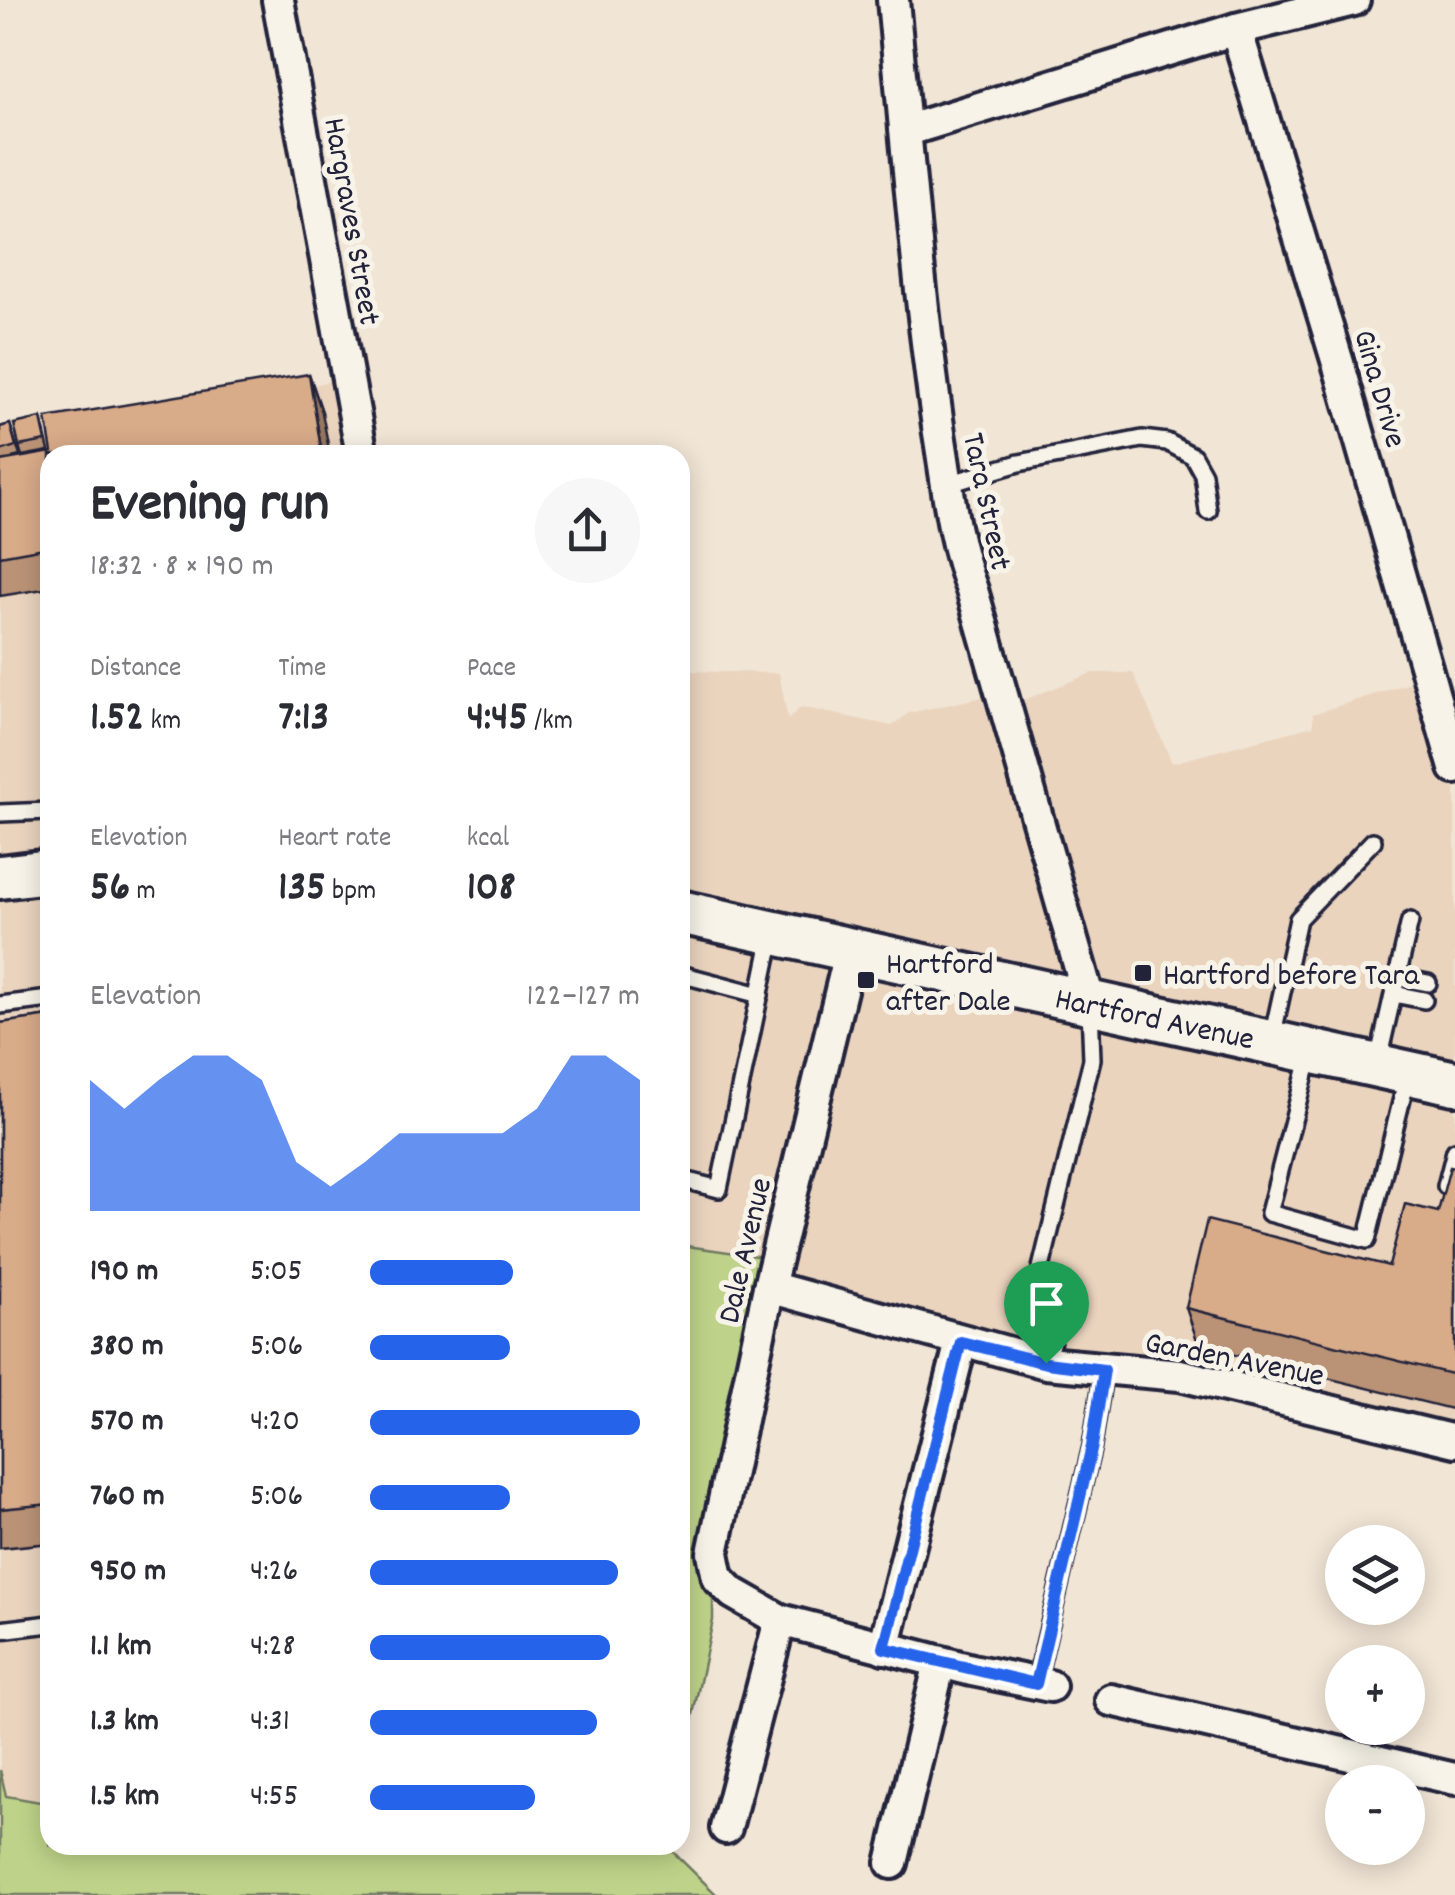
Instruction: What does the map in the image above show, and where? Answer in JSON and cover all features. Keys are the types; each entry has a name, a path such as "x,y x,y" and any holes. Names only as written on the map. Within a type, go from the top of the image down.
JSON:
{"main road":[{"path":"0,877 40,872"},
{"name":"Hartford Avenue","path":"690,914 1455,1083"}],"street":[{"name":"Hargraves Street","path":"278,0 360,445"},
{"name":"Tara Street","path":"893,0 908,130 919,288 959,556 1090,1003"},
{"path":"908,130 1236,29 1354,0"},
{"name":"Gina Drive","path":"1236,29 1342,372 1455,768"},
{"name":"Dale Avenue","path":"852,949 769,1288 713,1553 718,1578 733,1593 780,1620 1043,1685"},
{"name":"Garden Avenue","path":"769,1288 1046,1363 1180,1375 1455,1441"},
{"path":"884,1648 961,1342"},
{"path":"726,1828 780,1620"},
{"path":"892,1863 940,1662"},
{"path":"1111,1700 1455,1779"}],"lane":[{"path":"946,486 1019,463 1142,439 1167,442 1193,456 1203,474 1208,511"},
{"path":"0,813 40,811"},
{"path":"1373,841 1298,920 1291,1047 1269,1213 1366,1240 1393,1069 1396,985 1410,921"},
{"path":"690,1181 719,1189 773,932"},
{"path":"690,977 760,995"},
{"path":"1396,985 1426,991"},
{"path":"0,1005 40,1000"},
{"path":"1046,1363 1057,1321 1041,1268 1092,1059 1090,1003"},
{"path":"1443,1197 1455,1151"},
{"path":"1043,1685 1104,1370"},
{"path":"0,1630 40,1625"}],"shaded area":[{"path":"347,377 361,445 40,445 40,1802 6,1796 0,1770 0,448 219,407"},
{"path":"690,671 779,673 788,720 801,707 892,726 909,713 997,694 1014,704 1092,673 1133,673 1172,763 1313,726 1313,714 1426,678 1455,714 1455,1444 1172,1382 1092,1389 798,1300 690,1250"}],"green space":[{"path":"690,1246 783,1260 713,1593 713,1620 690,1729"},
{"path":"0,1770 6,1796 40,1802 40,1855 676,1855 717,1895 0,1895"}],"building":[{"path":"309,374 320,445 51,445 46,418"},
{"path":"41,418 46,441 19,446 14,424"},
{"path":"10,424 16,446 0,451 0,427"},
{"path":"40,454 40,549 0,556 0,461"},
{"path":"40,1017 40,1505 0,1509 0,1023"},
{"path":"1450,1167 1455,1168 1455,1375 1186,1308 1207,1220 1389,1266 1405,1204 1438,1212"}],"place":[{"name":"Hartford before Tara","path":"1143,973"},
{"name":"Hartford after Dale","path":"866,980"}],"route":[{"path":"961,1342 1046,1363 1104,1370 1092,1446 1036,1684 884,1648 961,1342"}]}
